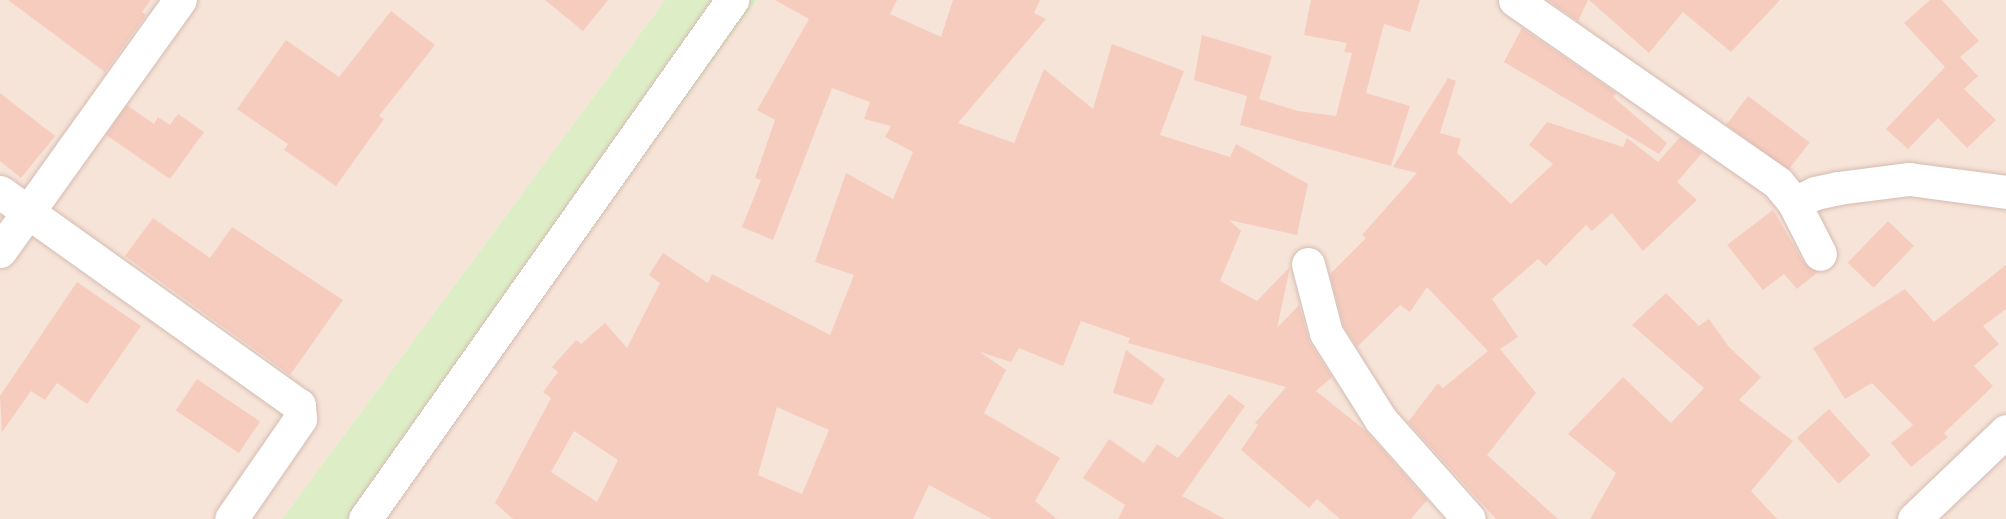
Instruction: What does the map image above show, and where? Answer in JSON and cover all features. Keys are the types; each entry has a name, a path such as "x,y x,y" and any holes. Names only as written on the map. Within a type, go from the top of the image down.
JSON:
{"street":[{"path":"0,251 180,0"},
{"path":"364,519 732,0"},
{"path":"1515,0 1645,94 1721,141 1778,183 1794,203 1820,254"},
{"path":"1794,203 1826,190 1909,179 2006,192"},
{"path":"0,192 299,405 300,419 231,519"},
{"path":"1308,264 1326,333 1381,420 1469,519"},
{"path":"1914,519 2006,431"}],"shaded area":[{"path":"0,0 665,0 282,519 0,519"},
{"path":"757,0 2006,0 2006,519 382,519"}],"green space":[{"path":"665,0 757,0 382,519 282,519"}],"building":[{"path":"8,0 151,0 142,12 146,15 105,72"},
{"path":"545,0 608,0 583,31"},
{"path":"775,0 897,0 890,14 941,37 953,0 1040,0 1034,13 1046,19 958,123 1014,143 1044,69 1093,109 1112,44 1184,71 1160,135 1230,157 1236,144 1308,184 1297,235 1229,220 1241,231 1220,281 1257,301 1290,267 1277,328 1299,305 1310,343 1332,377 1316,391 1366,431 1427,500 1411,519 1340,519 1317,499 1309,508 1241,450 1258,425 1255,423 1286,387 1128,343 1130,338 1081,321 1063,366 1019,348 1011,362 980,352 1006,370 984,413 1060,458 1035,501 1057,519 992,519 929,485 913,519 513,519 495,503 551,398 543,392 558,372 552,367 576,340 581,344 605,323 627,348 660,283 649,275 663,253 708,283 712,274 830,335 854,275 815,262 846,173 893,199 913,152 885,137 891,126 864,119 870,102 832,88 773,240 742,227 761,180 755,178 775,120 757,110 809,19","holes":["777,407 829,430 802,494 758,475","574,431 618,460 597,502 551,472"]},
{"path":"1311,0 1420,0 1410,32 1384,24 1366,93 1410,106 1391,166 1240,125 1247,96 1194,80 1202,35 1272,56 1259,99 1298,111 1336,116 1352,53 1344,52 1347,43 1304,35"},
{"path":"1548,0 1588,0 1578,21"},
{"path":"1589,0 1780,0 1731,52 1683,12 1649,53"},
{"path":"1930,0 1942,0 1979,41 1960,57 1978,76 1964,89 1996,120 1967,148 1938,118 1908,149 1886,129 1945,67 1904,23"},
{"path":"391,11 435,45 379,116 384,119 336,186 284,150 288,144 237,109 286,40 339,77"},
{"path":"1522,28 1616,93 1613,97 1667,143 1659,154 1504,62"},
{"path":"1448,78 1456,81 1440,133 1461,139 1457,153 1511,204 1553,164 1529,145 1547,122 1623,147 1627,138 1658,162 1680,137 1702,153 1677,182 1697,200 1643,251 1612,213 1592,231 1586,225 1546,266 1538,259 1492,299 1518,337 1500,349 1536,393 1487,455 1558,519 1496,519 1408,422 1438,383 1443,388 1488,351 1427,287 1410,312 1400,305 1357,347 1343,325 1330,274 1366,238 1362,235 1417,173 1393,167"},
{"path":"0,93 55,136 21,178 0,161"},
{"path":"1748,96 1809,142 1788,171 1726,125"},
{"path":"127,105 154,124 158,117 170,125 178,114 204,132 170,179 106,135"},
{"path":"1773,210 1804,263 1818,272 1797,289 1784,274 1763,290 1727,245"},
{"path":"153,218 210,258 232,227 343,300 290,375 125,256"},
{"path":"1888,221 1914,246 1874,288 1848,263"},
{"path":"2006,265 2006,309 1983,326 1999,344 1974,366 1993,386 1944,433 1948,437 1911,467 1891,443 1913,425 1872,383 1845,399 1813,348 1905,289 1934,322"},
{"path":"77,282 141,326 87,404 57,383 45,400 31,391 2,432 0,396"},
{"path":"1666,293 1699,326 1709,319 1729,347 1761,377 1739,400 1793,441 1751,491 1777,519 1590,519 1616,473 1568,434 1623,377 1671,423 1704,388 1632,325"},
{"path":"1126,350 1165,379 1152,405 1113,393"},
{"path":"197,379 260,421 239,453 176,411"},
{"path":"1229,394 1245,406 1182,496 1225,519 1118,519 1125,505 1083,478 1109,439 1144,463 1157,444 1178,458"},
{"path":"1829,409 1870,455 1839,484 1797,438"}]}
